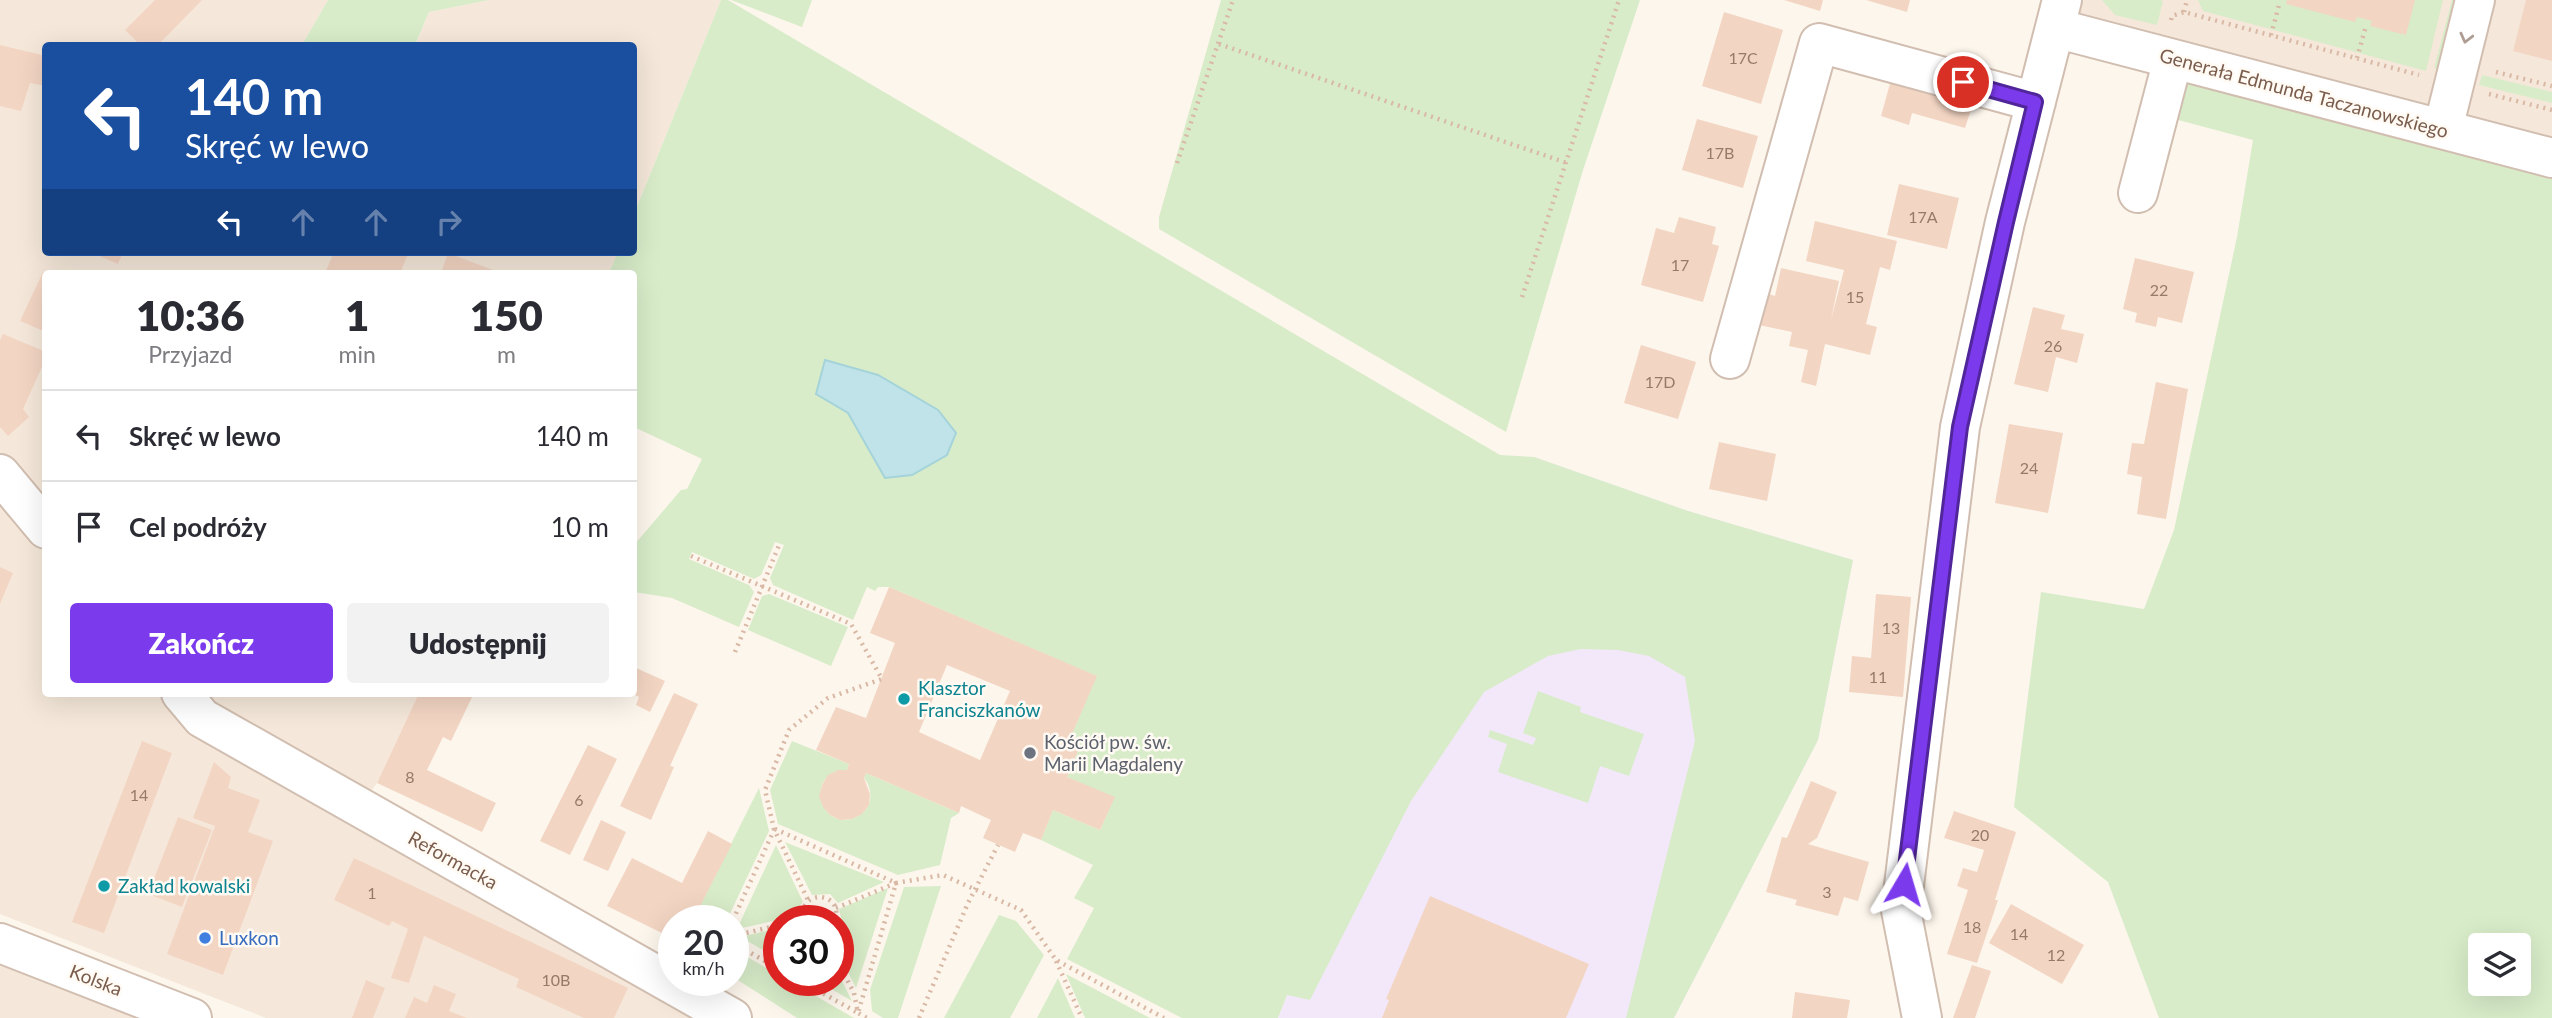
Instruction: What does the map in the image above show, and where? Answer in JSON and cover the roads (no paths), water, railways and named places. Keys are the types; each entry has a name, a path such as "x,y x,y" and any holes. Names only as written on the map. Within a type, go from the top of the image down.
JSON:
{"street":[{"path":"2443,129 2463,87 2475,0"},
{"path":"1922,1018 1901,911 1960,427 2006,222 2059,14"},
{"name":"Generała Edmunda Taczanowskiego","path":"2059,14 2171,42 2443,129 2552,158"},
{"path":"2138,193 2171,42"},
{"path":"1730,359 1819,43 2035,102"},
{"path":"0,474 42,524"},
{"name":"Reformacka","path":"184,697 202,718 732,1018"},
{"name":"Kolska","path":"0,943 192,1018"}],"water":[{"path":"825,360 878,375 938,410 956,433 947,455 912,475 885,478 848,413 816,394"}],"place":[{"name":"Klasztor Franciszkanów","path":"904,699"},
{"name":"Kościół pw. św. Marii Magdaleny","path":"1030,753"},
{"name":"Zakład kowalski","path":"104,886"},
{"name":"Luxkon","path":"205,938"}]}
